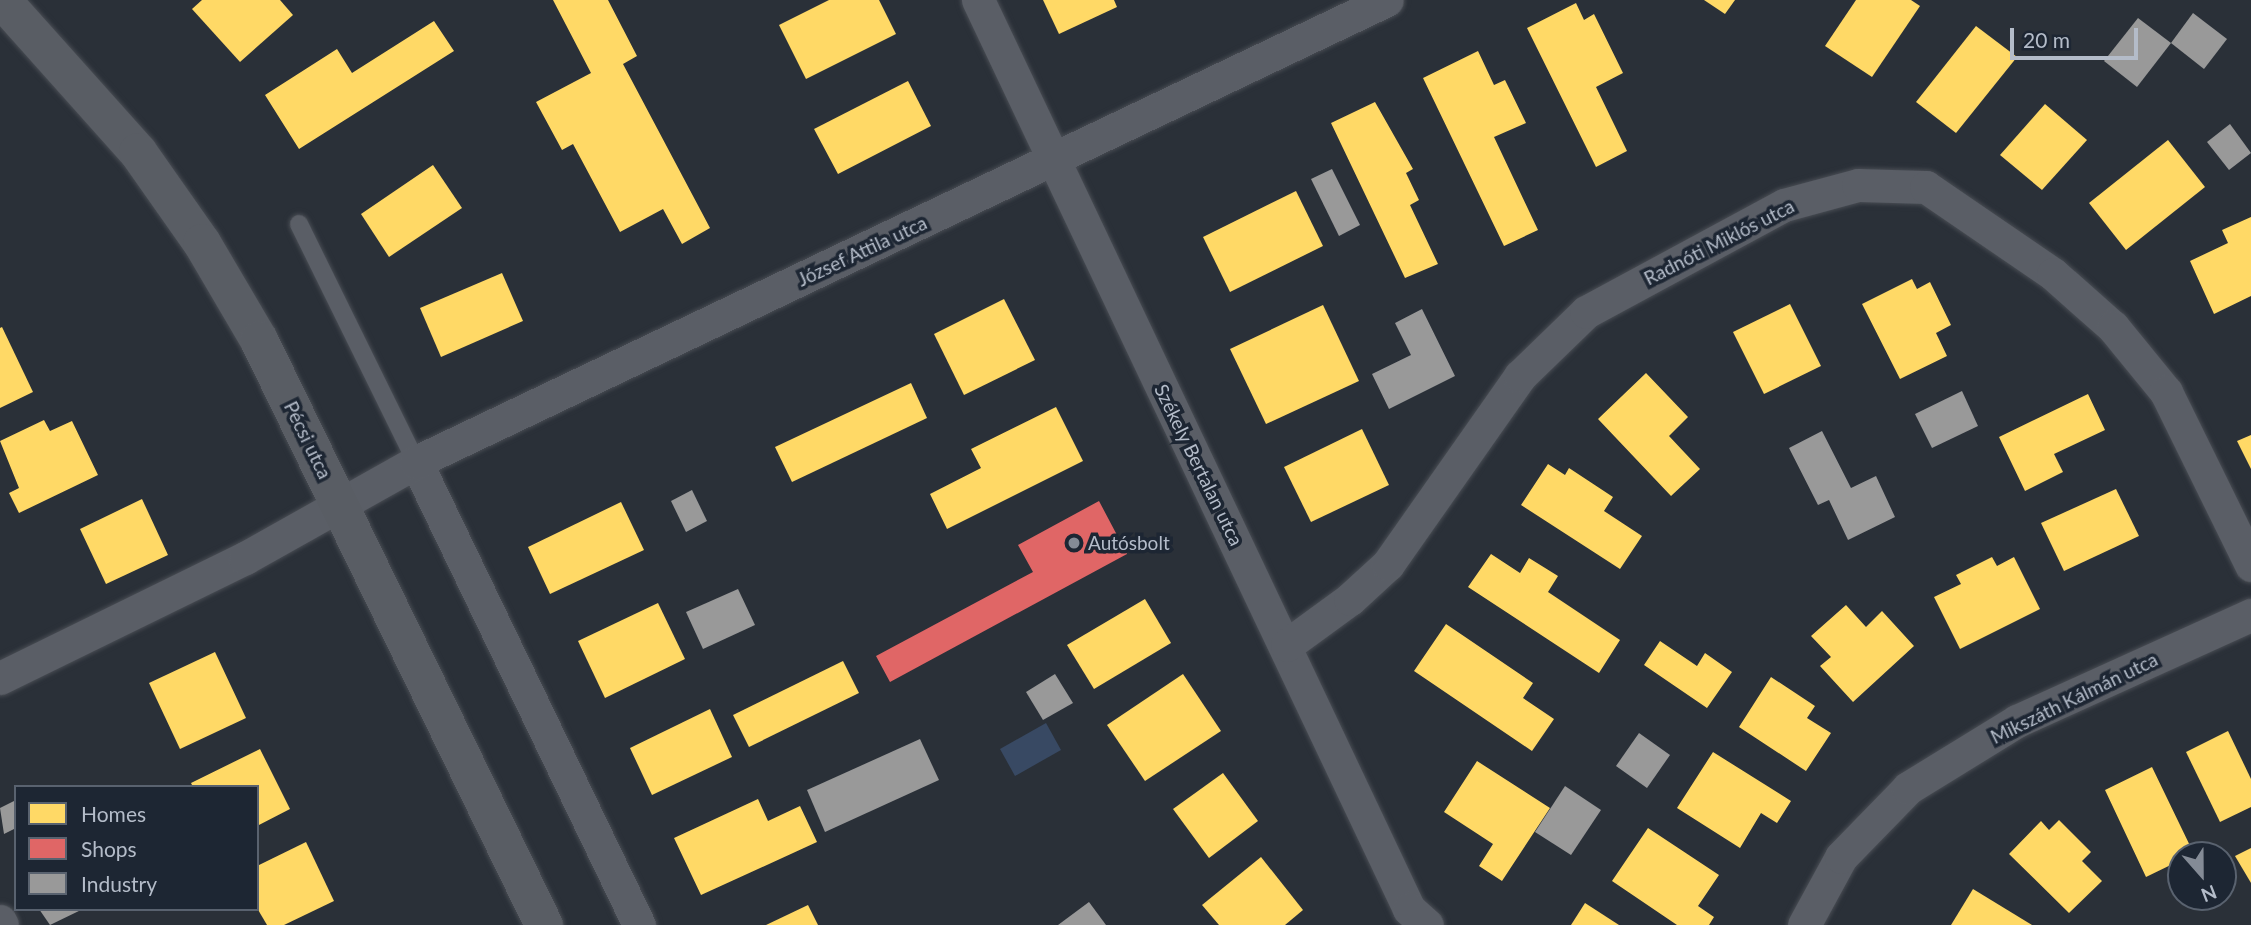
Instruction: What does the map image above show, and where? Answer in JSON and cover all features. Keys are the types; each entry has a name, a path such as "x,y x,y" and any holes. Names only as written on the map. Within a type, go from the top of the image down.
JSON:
{"main road":[{"name":"Pécsi utca","path":"2,0 138,152 202,243 259,340 544,925"}],"street":[{"name":"Székely Bertalan utca","path":"978,0 1052,161 1287,645 1409,909 1427,925"},
{"name":"József Attila utca","path":"0,678 245,558 416,462 1387,0"},
{"name":"Radnóti Miklós utca","path":"1287,645 1350,599 1388,564 1520,376 1586,312 1784,205 1858,185 1926,187 2053,274 2113,327 2166,392 2251,565"},
{"path":"416,462 639,925"},
{"name":"Mikszáth Kálmán utca","path":"1804,925 1841,857 1908,788 2017,721 2251,615"}],"lane":[{"path":"299,224 416,462"}],"water":[{"path":"1046,723 1061,750 1015,776 1000,749"}],"building: Homes":[{"path":"202,0 280,0 293,15 240,62 192,9"},
{"path":"553,0 608,0 637,56 623,64 710,228 682,244 663,209 620,232 573,144 562,150 536,102 591,73"},
{"path":"829,0 879,0 896,34 806,79 779,25"},
{"path":"1043,0 1114,0 1117,7 1059,34"},
{"path":"1704,0 1735,0 1725,14"},
{"path":"1856,0 1911,0 1920,6 1872,77 1825,46"},
{"path":"1576,3 1584,20 1594,14 1623,73 1596,87 1627,151 1596,167 1527,28"},
{"path":"434,21 454,51 299,149 265,95 337,49 352,73"},
{"path":"1976,26 2017,57 1956,133 1916,102"},
{"path":"1478,51 1494,85 1505,80 1526,123 1494,137 1538,230 1504,246 1423,78"},
{"path":"908,81 931,126 838,174 814,129"},
{"path":"1375,102 1413,169 1406,173 1419,200 1410,205 1438,264 1405,278 1331,123"},
{"path":"2045,104 2087,140 2042,190 2000,155"},
{"path":"2168,140 2205,187 2126,250 2089,203"},
{"path":"433,165 462,208 389,257 361,214"},
{"path":"1296,191 1323,246 1230,292 1203,237"},
{"path":"2251,217 2251,296 2214,314 2190,261 2228,243 2222,230"},
{"path":"502,273 523,321 441,357 420,308"},
{"path":"1912,279 1917,289 1930,282 1951,325 1936,333 1947,356 1900,379 1862,304"},
{"path":"1004,299 1035,360 964,395 934,334"},
{"path":"1790,304 1821,366 1764,394 1733,332"},
{"path":"1323,305 1359,381 1266,424 1230,349"},
{"path":"2,327 33,392 0,408 0,328"},
{"path":"1646,373 1688,417 1669,436 1700,469 1671,496 1598,419"},
{"path":"911,383 927,418 792,482 775,447"},
{"path":"2088,394 2105,430 2054,454 2063,472 2025,491 1999,437"},
{"path":"1056,407 1083,461 947,529 930,494 981,468 971,449"},
{"path":"44,420 50,431 72,421 98,475 19,513 9,493 19,488 0,441"},
{"path":"1362,429 1389,485 1311,522 1284,467"},
{"path":"2251,435 2251,469 2237,441"},
{"path":"1548,464 1565,475 1569,468 1613,497 1604,511 1642,536 1620,569 1521,505"},
{"path":"2116,489 2139,536 2064,571 2041,523"},
{"path":"142,499 168,555 106,584 80,529"},
{"path":"621,502 644,550 550,594 528,547"},
{"path":"1491,554 1520,573 1529,558 1558,576 1548,592 1620,640 1599,673 1468,587"},
{"path":"1992,557 1997,566 2014,557 2040,609 1960,649 1934,597 1961,584 1956,575"},
{"path":"1145,599 1171,643 1094,689 1067,645"},
{"path":"658,603 685,659 605,698 578,641"},
{"path":"1846,605 1866,627 1882,611 1914,646 1853,702 1820,666 1831,657 1811,636"},
{"path":"1446,624 1533,683 1523,698 1554,719 1532,751 1414,671"},
{"path":"1660,641 1697,666 1705,653 1732,672 1707,708 1644,665"},
{"path":"215,652 246,718 180,749 149,683"},
{"path":"843,661 859,693 749,747 733,715"},
{"path":"1183,674 1221,731 1145,781 1107,725"},
{"path":"1771,677 1815,706 1807,718 1831,733 1806,771 1739,727"},
{"path":"710,709 732,757 652,795 630,748"},
{"path":"2228,731 2251,779 2251,807 2220,822 2186,752"},
{"path":"260,749 290,809 259,825 259,785 191,783"},
{"path":"1713,752 1791,801 1777,823 1761,813 1740,848 1677,808"},
{"path":"1477,761 1550,808 1502,881 1479,866 1493,844 1444,812"},
{"path":"2152,767 2188,841 2167,841 2167,867 2146,877 2105,790"},
{"path":"1223,773 1258,821 1209,858 1173,809"},
{"path":"758,799 768,821 800,806 817,842 701,895 674,838"},
{"path":"2059,820 2091,852 2082,861 2102,881 2069,913 2009,854 2041,821 2049,830"},
{"path":"1648,828 1719,875 1698,906 1714,917 1709,925 1677,925 1612,881"},
{"path":"306,842 334,901 284,925 267,925 259,911 259,865"},
{"path":"2251,848 2251,883 2237,859 2237,855"},
{"path":"1261,857 1303,910 1285,925 1219,925 1202,905"},
{"path":"1973,889 2032,925 1951,925"},
{"path":"1585,903 1619,925 1571,925"},
{"path":"808,905 818,925 766,925"}],"building: Shops":[{"path":"1099,501 1127,554 890,682 876,656 1033,572 1018,545"}],"building: Industry":[{"path":"2193,13 2227,39 2204,69 2171,43"},
{"path":"2138,18 2171,43 2137,87 2104,61"},
{"path":"2230,124 2251,153 2229,170 2207,142"},
{"path":"1332,169 1360,225 1339,236 1311,179"},
{"path":"1422,309 1455,376 1389,409 1372,374 1411,355 1395,323"},
{"path":"1962,391 1978,426 1932,448 1915,414"},
{"path":"1822,431 1851,488 1876,476 1895,517 1848,540 1829,500 1818,505 1789,448"},
{"path":"692,490 707,521 686,532 671,501"},
{"path":"738,589 755,625 703,649 686,612"},
{"path":"1055,674 1073,703 1043,720 1026,692"},
{"path":"1639,733 1670,755 1647,788 1616,766"},
{"path":"920,739 939,780 825,832 807,790"},
{"path":"1565,786 1601,810 1571,855 1535,832"},
{"path":"14,801 14,829 4,834 0,808"},
{"path":"1089,902 1106,925 1058,925"},
{"path":"40,911 79,911 50,925"}],"place":[{"name":"Autósbolt","path":"1074,543"}]}
